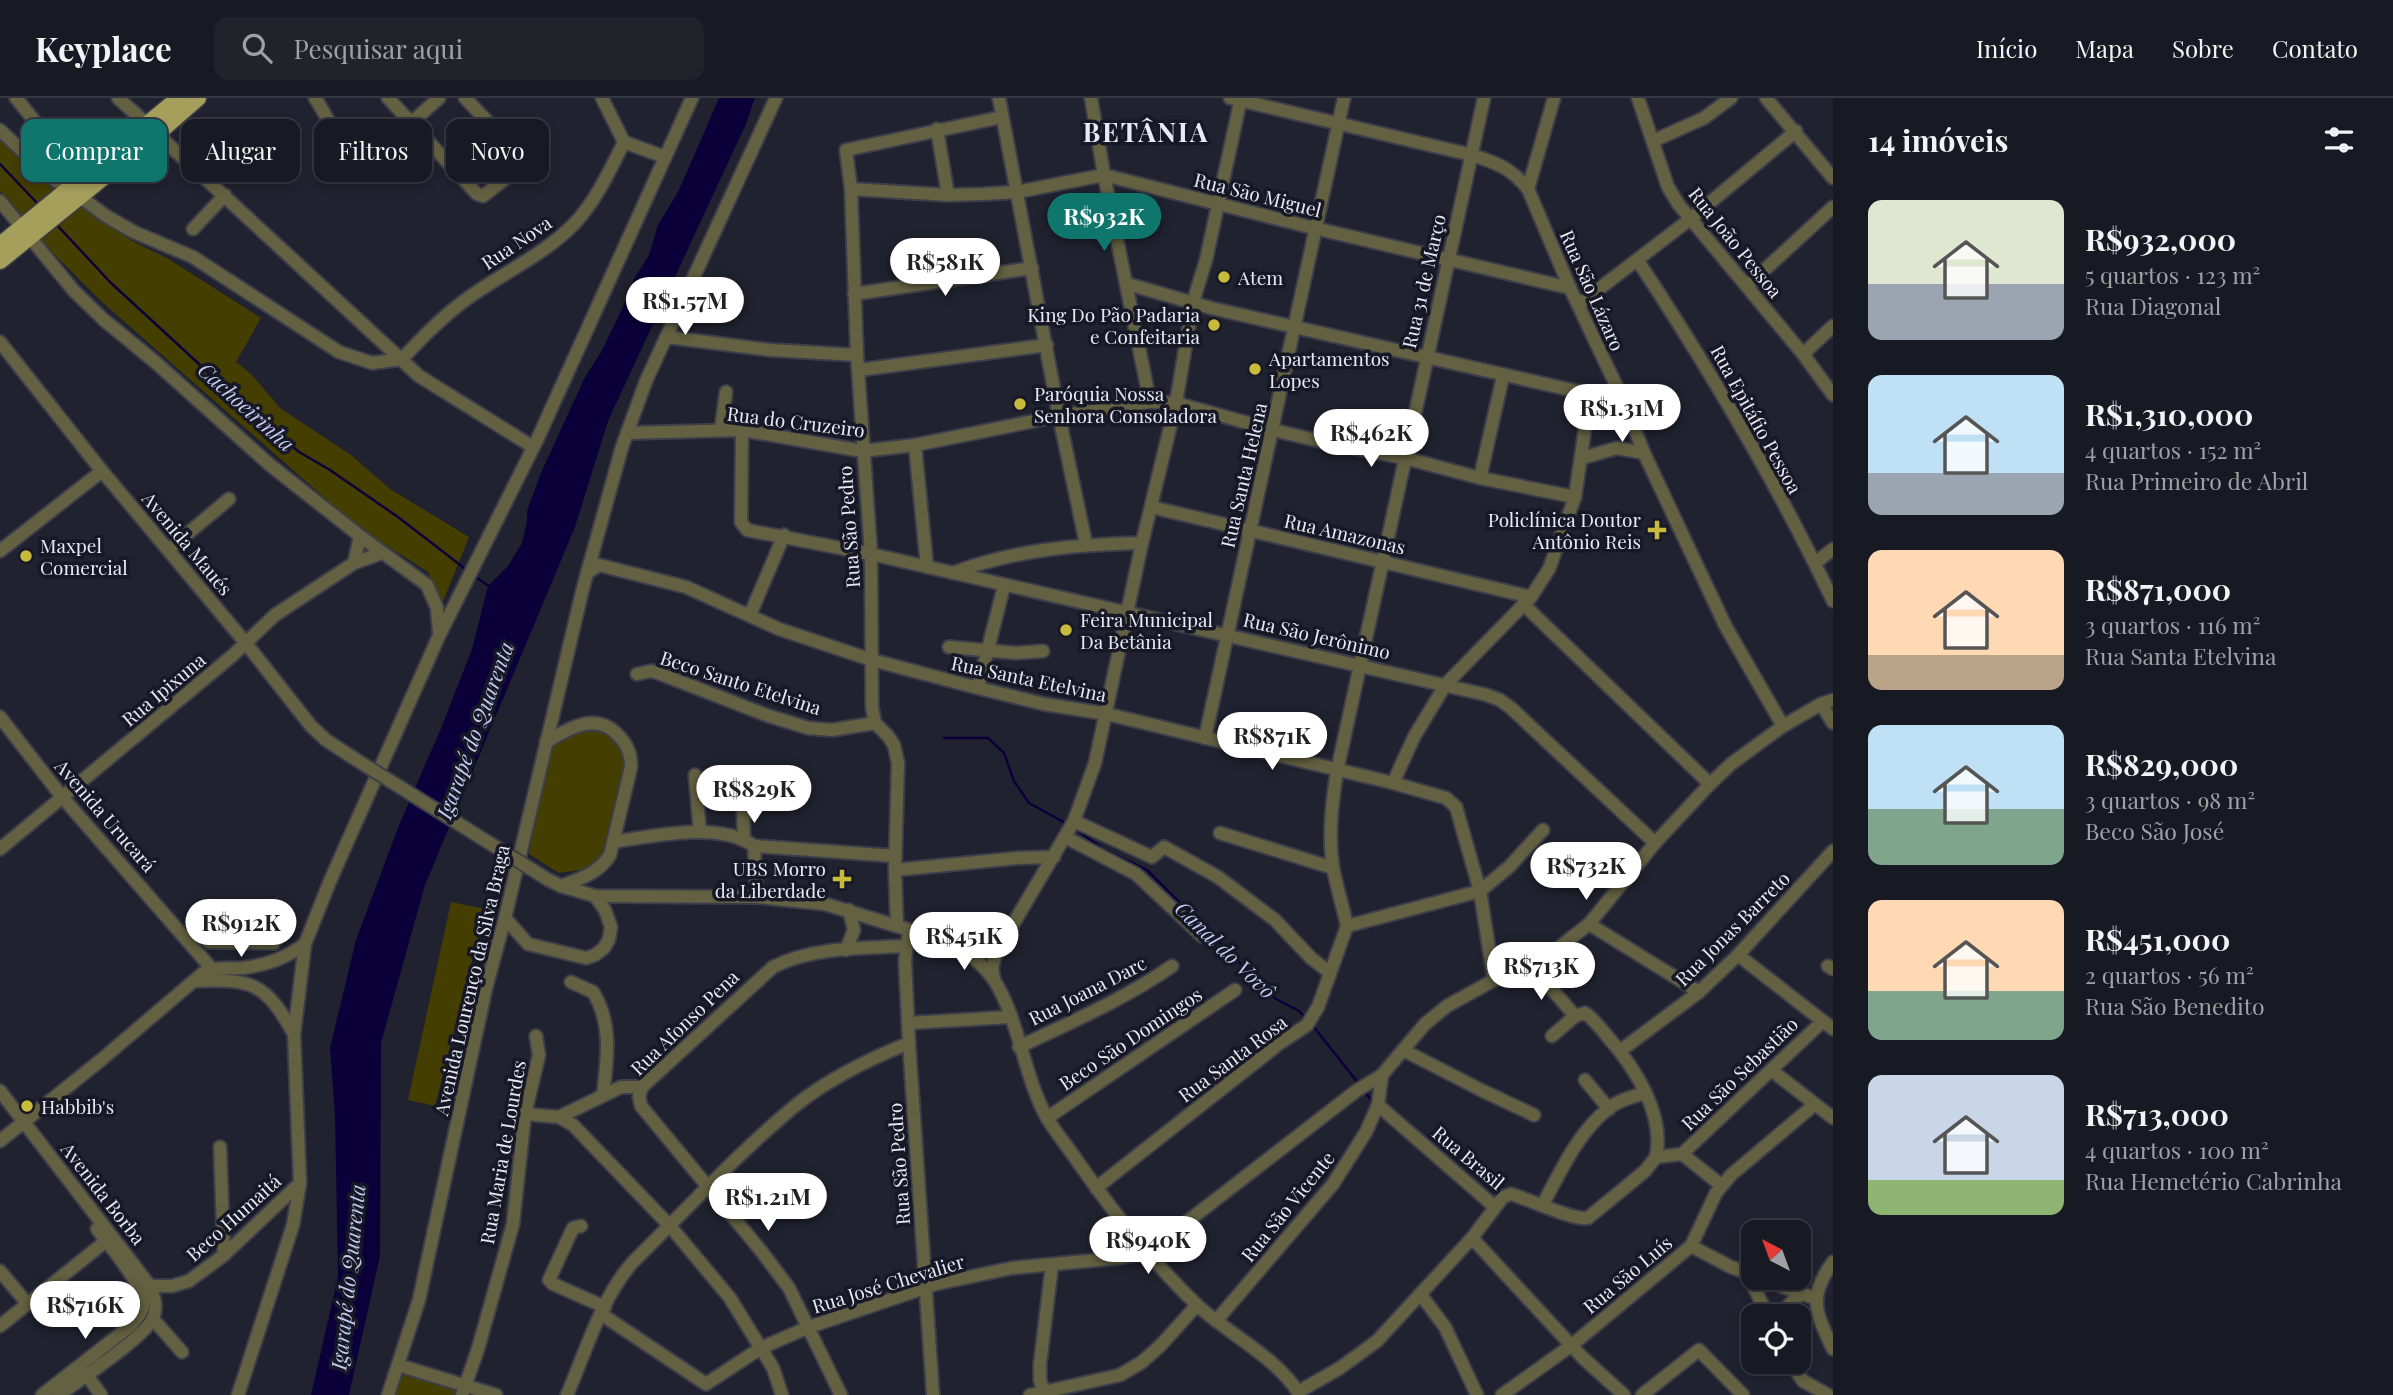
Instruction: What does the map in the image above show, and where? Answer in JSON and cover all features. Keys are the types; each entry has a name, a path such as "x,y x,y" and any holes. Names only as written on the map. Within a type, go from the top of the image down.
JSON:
{"main road":[{"path":"161,119 179,98"},
{"path":"167,119 198,98"},
{"path":"0,261 29,230 86,182"},
{"path":"0,246 29,230"}],"street":[{"path":"16,98 73,192"},
{"path":"118,98 141,119"},
{"path":"315,98 328,119"},
{"path":"388,98 407,119"},
{"path":"415,119 439,98"},
{"path":"432,146 477,194 487,195 520,167 522,163 518,153 465,98"},
{"path":"602,98 624,142 665,157"},
{"path":"238,1395 293,1225 300,1183 294,1034 306,944 330,881 438,638 533,447 692,98"},
{"name":"Avenida Lourenço da Silva Braga","path":"388,1395 419,1300 486,988 587,573 627,433 646,380 776,98"},
{"path":"999,98 1086,544"},
{"path":"1091,98 1150,402"},
{"name":"Rua Santa Helena","path":"1205,738 1273,430 1314,228 1345,98"},
{"name":"Rua 31 de Março","path":"1347,926 1333,868 1331,827 1337,771 1484,98"},
{"path":"1528,190 1554,98"},
{"name":"Rua João Pessoa","path":"1638,98 1668,187 1689,220 1804,354 1833,395"},
{"path":"1653,141 1704,118 1731,98"},
{"path":"1766,98 1833,178"},
{"path":"994,980 994,960 1070,828 1095,763 1126,613 1176,402 1237,99"},
{"name":"Rua São Lázaro","path":"1237,99 1472,155 1506,167 1518,177 1528,190 1570,288 1624,402 1644,453 1726,627 1783,726"},
{"name":"Rua São Pedro","path":"897,926 895,856 898,763 894,746 876,723 872,707 871,555 862,451 851,190 846,150 1002,117"},
{"path":"937,129 948,195"},
{"path":"0,130 42,171 106,216 134,232 193,257 339,352 372,363 402,359"},
{"path":"1578,305 1638,261 1796,131"},
{"name":"Rua Nova","path":"402,359 435,324 465,300 557,240 576,222 599,189 624,142"},
{"path":"167,143 419,376 533,447"},
{"name":"Rua São Miguel","path":"851,190 948,195 1017,192 1104,175 1570,288"},
{"path":"193,229 225,195"},
{"path":"0,201 29,230 74,291 104,320 154,361 270,466 427,585 437,608 438,638"},
{"path":"1747,286 1833,207"},
{"name":"Rua Epitáfio Pessoa","path":"1638,261 1687,335 1743,431 1833,601"},
{"path":"854,294 1032,268"},
{"path":"1128,284 1295,327 1624,402"},
{"path":"1804,354 1833,326"},
{"path":"667,337 770,350 857,355"},
{"name":"Avenida Maués","path":"0,342 311,726 326,740 355,759 561,886 595,895 799,900 849,910 955,944"},
{"path":"859,370 1047,345"},
{"path":"1480,478 1503,376"},
{"path":"721,429 726,392"},
{"path":"1393,783 1414,737 1446,684 1527,601 1549,569 1575,497 1590,394"},
{"name":"Rua do Cruzeiro","path":"627,433 742,430 862,451 915,445 1059,416 1150,402 1176,402 1356,450 1405,458 1480,478 1575,497"},
{"name":"Rua São Jerônimo","path":"742,430 741,523 747,530 927,567 1446,684 1500,700 1656,843"},
{"path":"915,445 927,567"},
{"path":"1582,458 1617,448 1644,453"},
{"path":"0,551 102,471"},
{"path":"168,550 229,499"},
{"name":"Rua Amazonas","path":"1151,507 1383,560 1527,601 1710,783"},
{"path":"354,563 360,536"},
{"path":"750,615 784,536"},
{"path":"953,573 979,563 1086,544 1142,543"},
{"path":"1815,564 1833,549"},
{"name":"Rua Ipixuna","path":"0,849 232,656 275,615 354,563 382,553"},
{"name":"Rua Santa Etelvina","path":"587,573 599,565 613,567 686,587 779,629 872,660 1044,704 1107,714 1446,798 1456,807 1480,891"},
{"path":"978,688 1004,586"},
{"path":"949,647 1043,652"},
{"name":"Beco Santo Etelvina","path":"637,674 651,671 658,673 769,716 808,728 832,730 876,723"},
{"path":"1148,1252 1362,1087 1382,1075 1425,1024 1447,1006 1494,979 1543,960 1589,924 1656,843 1710,783 1731,764 1783,726 1827,702 1833,723"},
{"name":"Avenida Urucará","path":"0,717 62,798 212,968"},
{"path":"546,742 568,729 584,723 599,722 610,727 625,741 631,754 631,767 610,855 604,866 561,886"},
{"path":"695,775 700,832"},
{"path":"743,776 757,897"},
{"path":"1070,828 1136,874 1202,936"},
{"path":"1070,828 1152,857 1164,847 1218,877 1275,920 1311,958 1329,972"},
{"path":"1347,926 1480,891 1509,867 1543,830"},
{"path":"613,842 700,832 749,843 895,856"},
{"path":"1220,833 1333,868"},
{"name":"Rua Jonas Barreto","path":"1620,1051 1699,992 1738,955 1833,851"},
{"path":"895,870 1054,857"},
{"path":"1480,891 1494,979"},
{"path":"505,918 528,944 543,950 586,958 596,955 604,948 611,927 605,910 595,895"},
{"path":"846,950 854,930 849,910"},
{"path":"1589,924 1699,992"},
{"name":"Rua Santa Rosa","path":"1096,1188 1309,1022 1318,1007 1347,926"},
{"name":"Rua São Pedro","path":"911,931 905,960 933,1395"},
{"path":"955,944 1005,938"},
{"path":"209,942 274,943"},
{"path":"242,968 243,943"},
{"path":"0,1141 212,968 242,968 274,963 306,944"},
{"path":"955,944 976,960 994,980 1047,1118 1096,1188 1148,1252 1197,1305 1275,1367 1299,1394 1377,1341 1472,1238 1495,1207"},
{"name":"Rua Afonso Pena","path":"841,1395 789,1288 642,1106 639,1096 642,1087 773,967 789,958 846,950 906,946"},
{"path":"1738,955 1827,1026"},
{"name":"Rua Joana Darc","path":"1019,1046 1122,997 1172,966"},
{"path":"1532,966 1576,1016"},
{"path":"195,981 236,980 250,984 263,991 277,1005 294,1034"},
{"path":"571,982 593,992 608,1030 603,1095"},
{"name":"Beco São Domingos","path":"1047,1118 1236,990"},
{"path":"1552,1036 1580,1013 1588,1015 1620,1051 1645,1093 1653,1109 1657,1128 1656,1157 1645,1171 1588,1218 1578,1219 1543,1205 1572,1152 1593,1123 1620,1102 1645,1093"},
{"path":"909,1023 1010,1017"},
{"name":"Rua São Sebastião","path":"1656,1157 1682,1154 1770,1070 1827,1026"},
{"name":"Rua Maria de Lourdes","path":"463,1390 478,1349 513,1224 525,1114 539,1055 536,1036"},
{"path":"567,1395 603,1310 624,1273 709,1187 798,1104 850,1070 909,1043"},
{"path":"1403,1050 1534,1115"},
{"path":"1770,1070 1833,1118"},
{"name":"Rua São Vicente","path":"1216,1321 1333,1184 1366,1132 1377,1107 1382,1075"},
{"path":"1585,1080 1609,1109"},
{"path":"559,1117 621,1087 642,1087"},
{"name":"Avenida Borba","path":"0,1091 106,1241 145,1288"},
{"name":"Avenida Borba","path":"0,1104 21,1124 145,1288"},
{"name":"Rua São Luís","path":"1502,1395 1573,1345 1691,1247 1721,1185 1814,1105"},
{"name":"Rua Brasil","path":"1377,1107 1495,1207 1503,1197 1511,1194 1543,1205"},
{"path":"525,1114 559,1117 581,1132 670,1226 730,1298 761,1348 777,1378 782,1395"},
{"path":"220,1147 224,1255"},
{"path":"1682,1154 1721,1185"},
{"name":"Beco Humaitá","path":"145,1288 172,1286 189,1281 224,1255 300,1183"},
{"path":"581,1226 573,1228 549,1278 553,1284 603,1310"},
{"path":"1472,1238 1582,1357 1624,1395"},
{"path":"0,1326 106,1241"},
{"path":"1691,1247 1741,1271"},
{"name":"Rua José Chevalier","path":"603,1310 696,1379 709,1383 761,1348 809,1327 925,1288 1012,1268 1148,1252"},
{"path":"1833,1262 1818,1286 1817,1299 1818,1317 1833,1349"},
{"path":"1044,1394 1040,1380 1040,1364 1052,1265"},
{"path":"0,1271 27,1303"},
{"path":"59,1395 129,1344 153,1319 156,1303 145,1288"},
{"path":"42,1395 130,1327 140,1314 145,1288"},
{"path":"1793,1290 1817,1299"},
{"path":"1790,1304 1801,1293"},
{"path":"1421,1295 1444,1327 1477,1395"},
{"path":"1030,1395 1120,1375 1142,1362 1161,1345 1197,1305"},
{"path":"153,1319 181,1352"},
{"path":"1642,1395 1696,1351 1701,1350 1743,1395"},
{"path":"398,1365 463,1390 496,1395"},
{"path":"86,1374 101,1395"},
{"path":"1798,1374 1803,1381 1828,1395"}],"shaded area":[{"path":"0,137 21,156 21,182 48,182 132,241 167,258 261,318 236,362 252,375 280,408 351,455 390,489 469,537 442,604 428,572 359,528 102,302 47,247 0,191"},
{"path":"602,727 618,738 628,759 606,859 593,868 559,873 529,854 545,752 578,730"},
{"path":"451,902 485,909 435,1106 408,1100"},
{"path":"404,1372 462,1390 460,1395 395,1395"}],"water":[{"name":"Igarapé do Quarenta","path":"719,98 755,98 746,124 608,421 575,527 425,885 381,1043 380,1256 349,1395 311,1395 338,1277 335,1115 330,1048 356,940 399,825 472,649 488,586 508,566 522,543 527,511 540,475 584,379 601,352 634,279 649,255 658,225 679,190"}],"waterway":[{"name":"Cachoeirinha","path":"0,164 38,204"},
{"name":"Cachoeirinha","path":"57,225 110,282 249,410 299,452 398,517 468,571"},
{"name":"Cachoeirinha","path":"473,575 490,587"},
{"name":"Canal do Vovô","path":"944,738 988,738 1004,753 1014,781 1029,803 1067,824"},
{"name":"Canal do Vovô","path":"1076,829 1104,850 1147,870 1276,999 1299,1011 1306,1019"},
{"name":"Canal do Vovô","path":"1313,1026 1359,1084"},
{"name":"Canal do Vovô","path":"1365,1092 1374,1103"}],"place":[{"name":"Atem","path":"1224,277"},
{"name":"King Do Pão Padaria e Confeitaria","path":"1214,325"},
{"name":"Apartamentos Lopes","path":"1255,369"},
{"name":"Paróquia Nossa Senhora Consoladora","path":"1020,404"},
{"name":"Policlínica Doutor Antônio Reis","path":"1657,530"},
{"name":"Maxpel Comercial","path":"26,556"},
{"name":"Feira Municipal Da Betânia","path":"1066,630"},
{"name":"UBS Morro da Liberdade","path":"842,879"},
{"name":"Habbib's","path":"27,1106"}],"district":[{"name":"BETÂNIA","path":"1146,131"}]}
